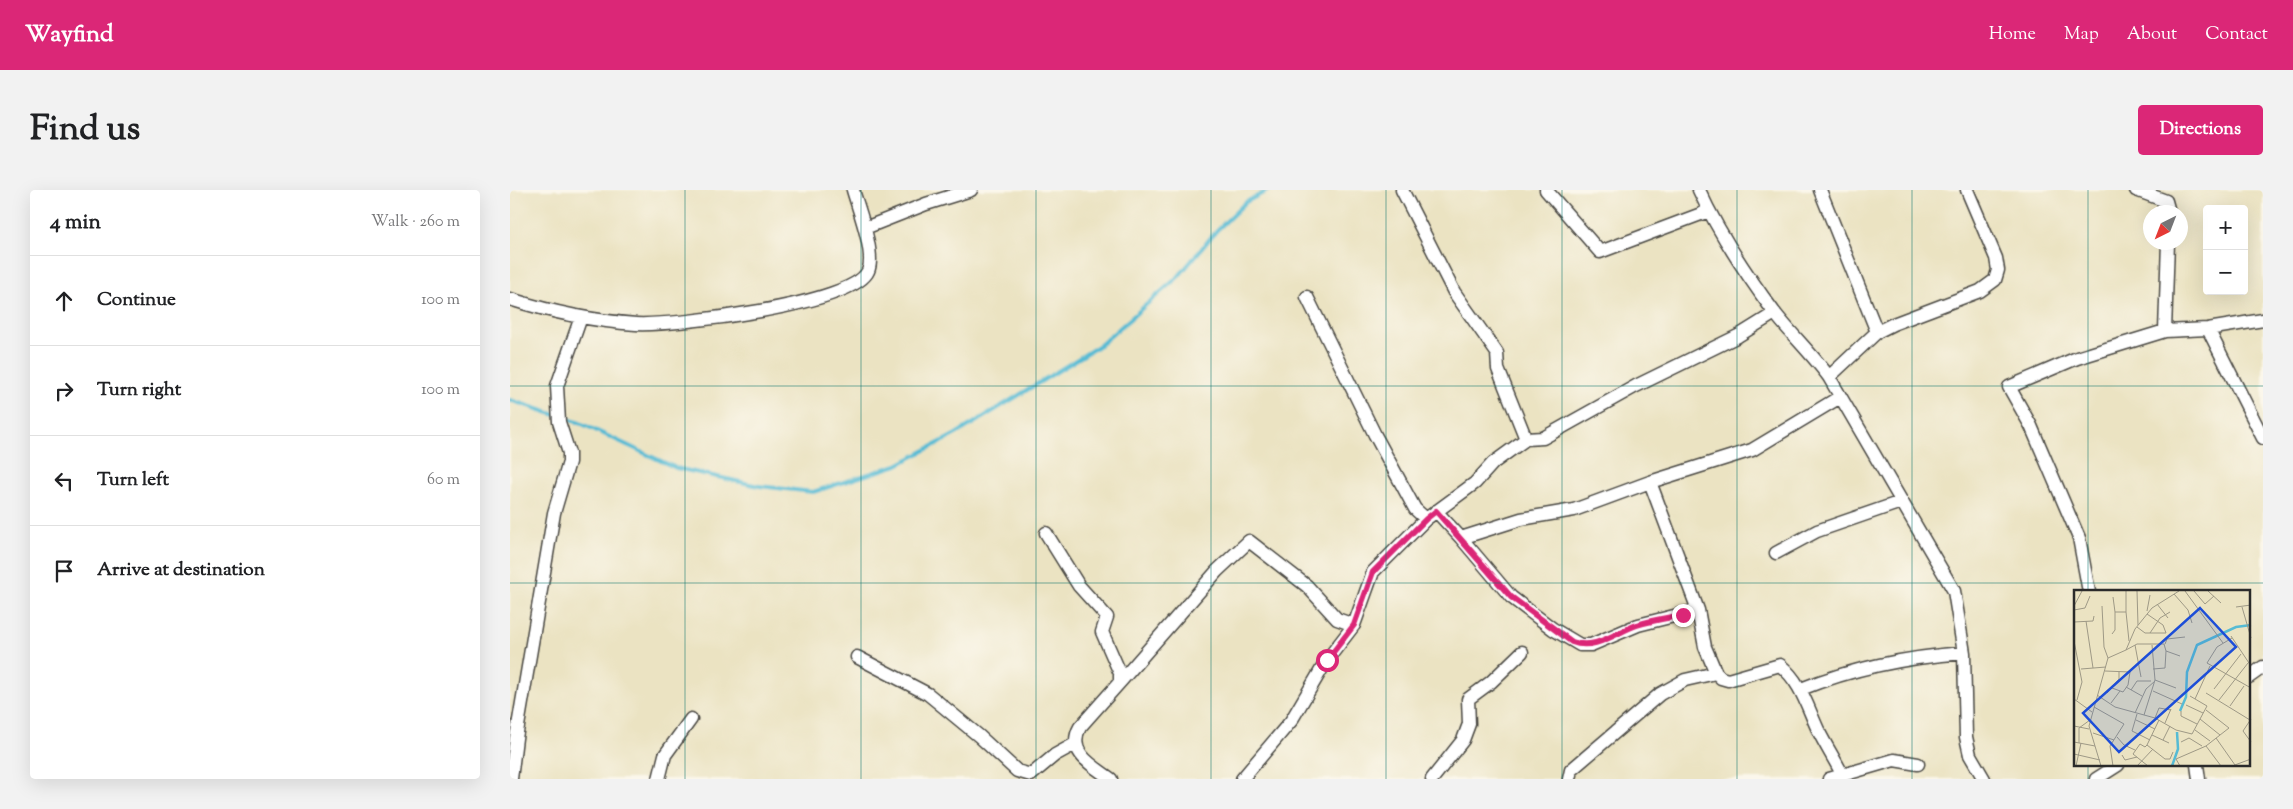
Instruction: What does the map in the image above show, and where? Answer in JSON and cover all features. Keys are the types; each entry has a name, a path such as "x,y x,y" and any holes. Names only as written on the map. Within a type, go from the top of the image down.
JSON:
{"street":[{"path":"510,299 581,317 636,324 666,324 789,306 832,294 850,286 868,273 870,263 865,228 853,190"},
{"path":"865,228 926,204 971,190"},
{"path":"1402,190 1454,292 1498,353 1498,370 1526,439"},
{"path":"1546,190 1600,252 1709,211"},
{"path":"1699,190 1709,211 1775,313 1809,350 1829,377 1954,591 1964,653 1966,737 1970,755 1984,779"},
{"path":"1820,190 1877,332"},
{"path":"1829,377 1877,332 1893,324 1980,291 1995,280 1998,270 1996,258 1967,190"},
{"path":"2136,190 2166,201 2167,205"},
{"path":"2165,330 2168,250"},
{"path":"1307,297 1375,435 1415,509 1431,515 1461,538 1511,597 1553,629 1580,645 1591,645 1638,625 1698,610"},
{"path":"1242,779 1291,721 1327,660 1354,625 1373,572 1431,515 1475,483 1493,464 1526,439 1543,438 1636,386 1738,336 1775,313"},
{"path":"512,779 516,738 554,514 569,462 569,453 559,422 557,386 581,317"},
{"path":"2089,590 2079,538 2031,426 2009,387 2078,358 2165,330 2208,328 2263,320"},
{"path":"2208,328 2263,438"},
{"path":"1461,538 1520,519 1574,510 1650,482 1752,450 1840,397"},
{"path":"1650,482 1698,610 1706,648 1716,673 1721,678 1728,680 1780,665 1793,675 1820,734 1842,774"},
{"path":"1776,553 1817,531 1901,502"},
{"path":"1046,533 1079,586 1107,617 1102,632 1120,673 1120,682"},
{"path":"1111,779 1086,761 1075,744 1075,736 1217,571 1249,541 1307,586 1337,619 1354,625"},
{"path":"1432,779 1463,740 1469,724 1468,699 1491,682 1522,652"},
{"path":"1801,689 1830,678 1922,656 1964,653"},
{"path":"857,657 928,694 979,736 1017,771 1031,775 1055,756 1075,744"},
{"path":"1569,779 1571,770 1660,694 1686,680 1716,673"},
{"path":"659,779 665,755 691,719"},
{"path":"1829,779 1894,760 1918,764"},
{"path":"2096,779 2116,766"},
{"path":"2197,766 2199,779"}],"waterway":[{"path":"510,400 580,423 676,468 759,486 813,492 897,465 956,434 1100,345 1178,277 1217,230 1246,202 1269,190"}],"route":[{"path":"1327,660 1354,625 1373,572 1436,511 1511,597 1572,642 1580,645 1591,645 1638,625 1683,615"}]}
